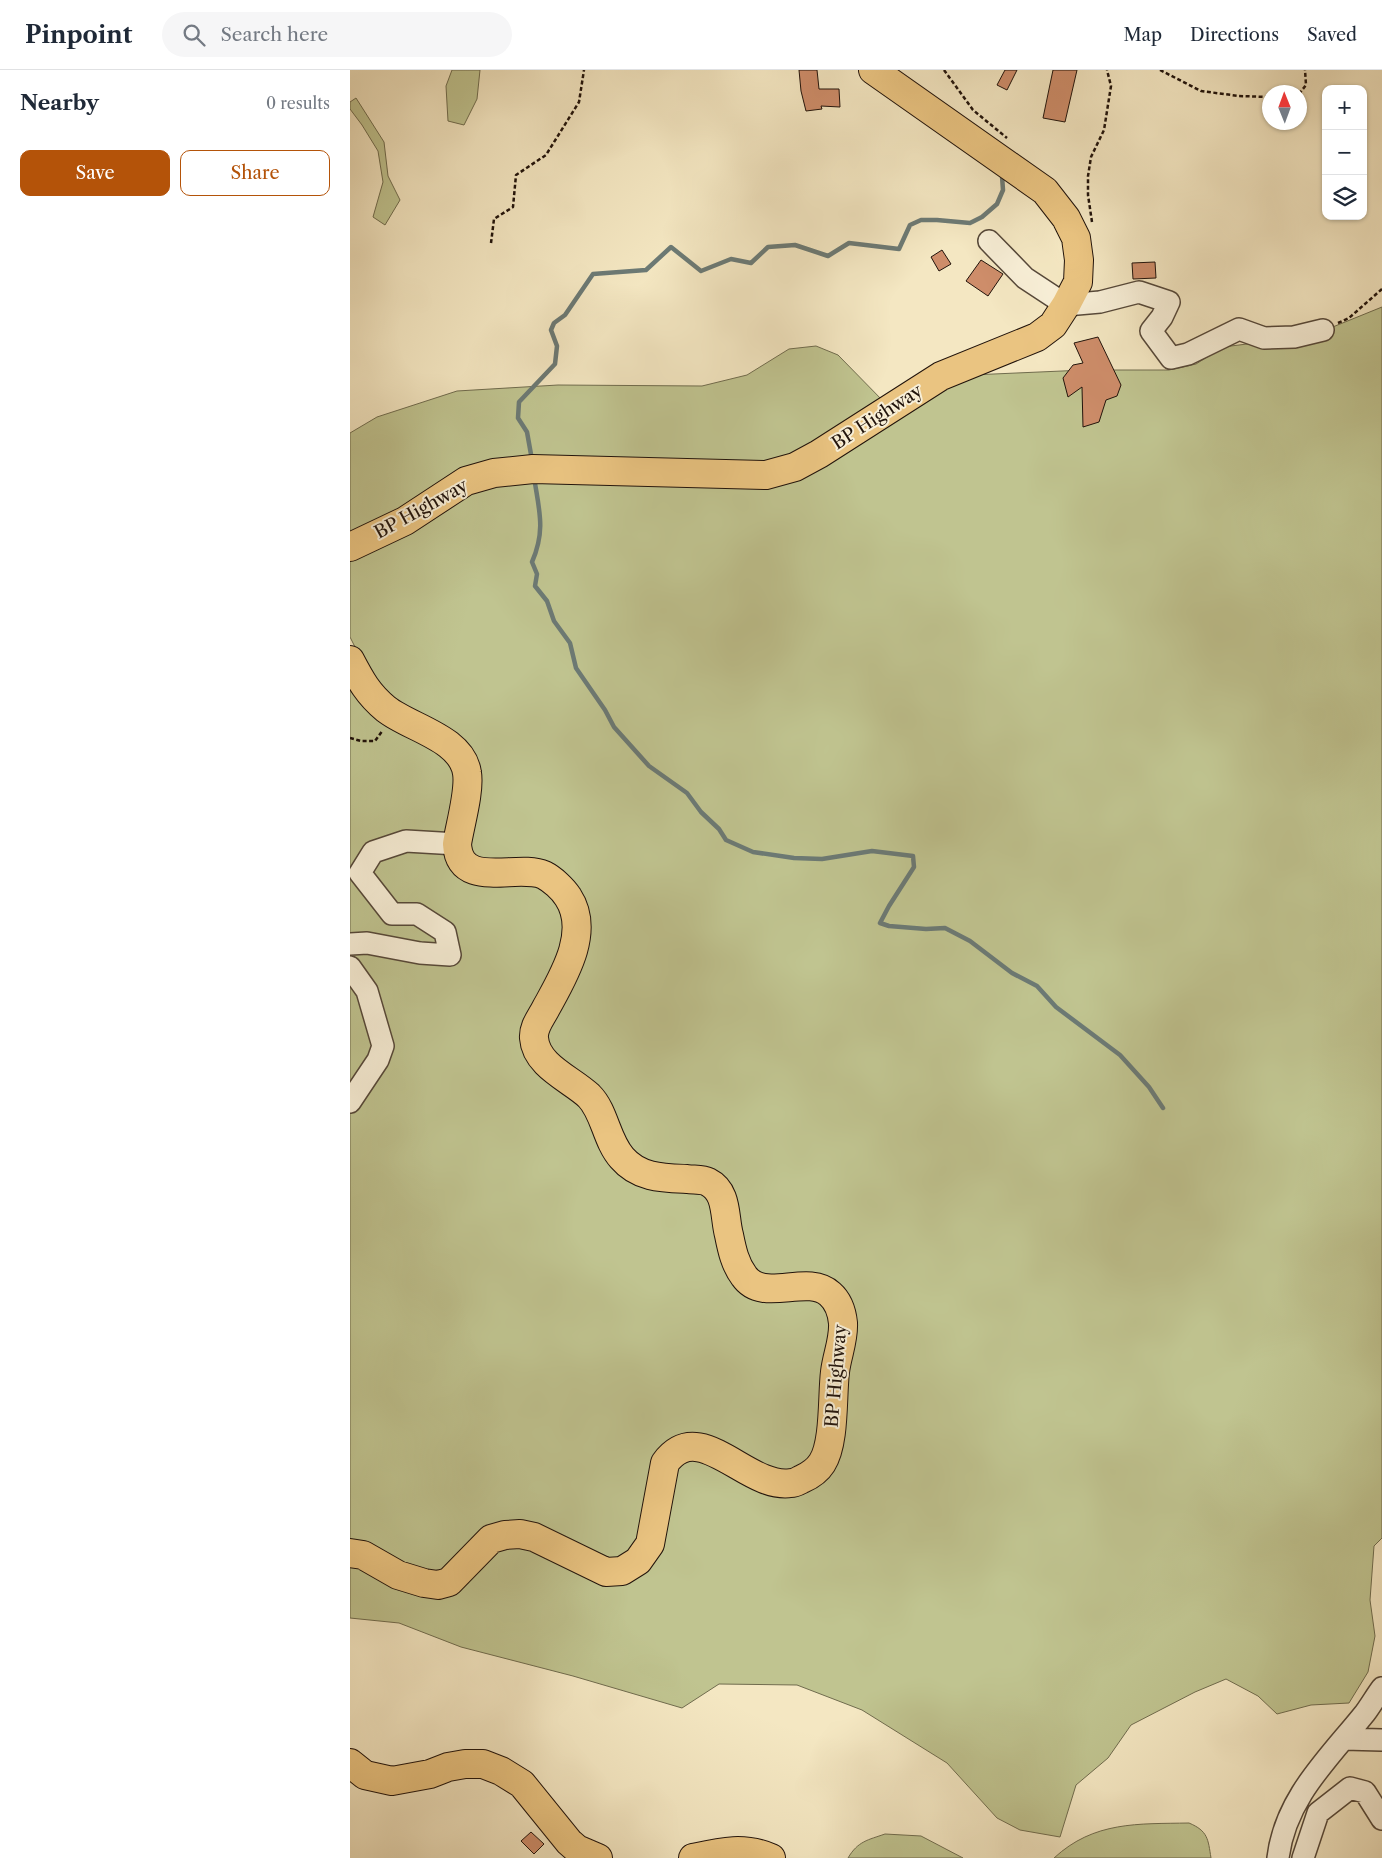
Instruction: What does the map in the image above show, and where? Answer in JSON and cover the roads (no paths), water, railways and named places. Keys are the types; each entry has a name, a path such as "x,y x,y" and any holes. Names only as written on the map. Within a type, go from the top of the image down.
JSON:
{"highway":[{"name":"BP Highway","path":"350,547 404,521 466,481 494,473 533,469 766,475 795,467 880,416 941,376 1037,337 1053,325 1078,282 1079,260 1076,238 1066,218 1045,191 873,70"},
{"path":"350,660 364,686 388,710 404,721 446,742 455,750 465,764 467,784 457,844"},
{"name":"BP Highway","path":"350,1553 363,1555 398,1574 424,1583 438,1585 450,1582 491,1539 505,1535 520,1534 534,1537 606,1572 622,1571 638,1561 650,1544 665,1463 672,1454 682,1448 691,1446 704,1447 767,1481 791,1483 812,1475 824,1461 830,1441 835,1370 843,1326 838,1304 832,1295 822,1288 813,1286 767,1288 755,1286 746,1279 736,1262 728,1233 724,1204 716,1187 702,1180 652,1177 640,1172 621,1157 590,1098 544,1061 536,1049 535,1029 572,956 576,936 575,912 568,897 545,875 535,872 486,873 475,871 464,864 458,854 457,844"},
{"path":"350,1763 366,1775 392,1780 430,1774 448,1767 465,1764 483,1764 501,1771 522,1784 569,1842 577,1849 598,1858"},
{"path":"693,1858 726,1851 747,1851 771,1858"}],"street":[{"path":"989,241 1025,278 1066,305 1100,302 1139,292 1169,302 1162,317 1151,332 1171,358 1188,354 1238,330 1264,338 1294,337 1323,330"},
{"path":"350,944 367,943 420,953 450,955 445,932 417,914 392,914 360,873 373,852 406,841 457,844"},
{"path":"350,967 367,991 382,1046 378,1060 350,1102"},
{"path":"1278,1858 1280,1841 1294,1804 1308,1782 1367,1710 1382,1688"},
{"path":"1344,1739 1382,1740"},
{"path":"1303,1858 1318,1813 1350,1788 1365,1792 1382,1819"}],"waterway":[{"path":"532,460 527,432 518,418 519,402 555,364 557,346 551,330 554,323 565,315 593,274 646,270 671,247 701,271 731,259 751,263 768,247 795,245 828,256 849,243 899,249 910,225 921,220 970,223 982,217 997,204 1003,190 1002,176"},
{"path":"534,477 540,520 539,540 532,562 537,574 535,586 547,601 554,621 570,643 576,668 605,710 614,727 649,766 687,793 701,812 719,829 726,840 753,852 794,858 822,859 872,851 913,856 914,867 880,923 889,926 926,929 945,928 970,941 1012,973 1037,986 1056,1007 1120,1055 1149,1087 1163,1108"}]}
